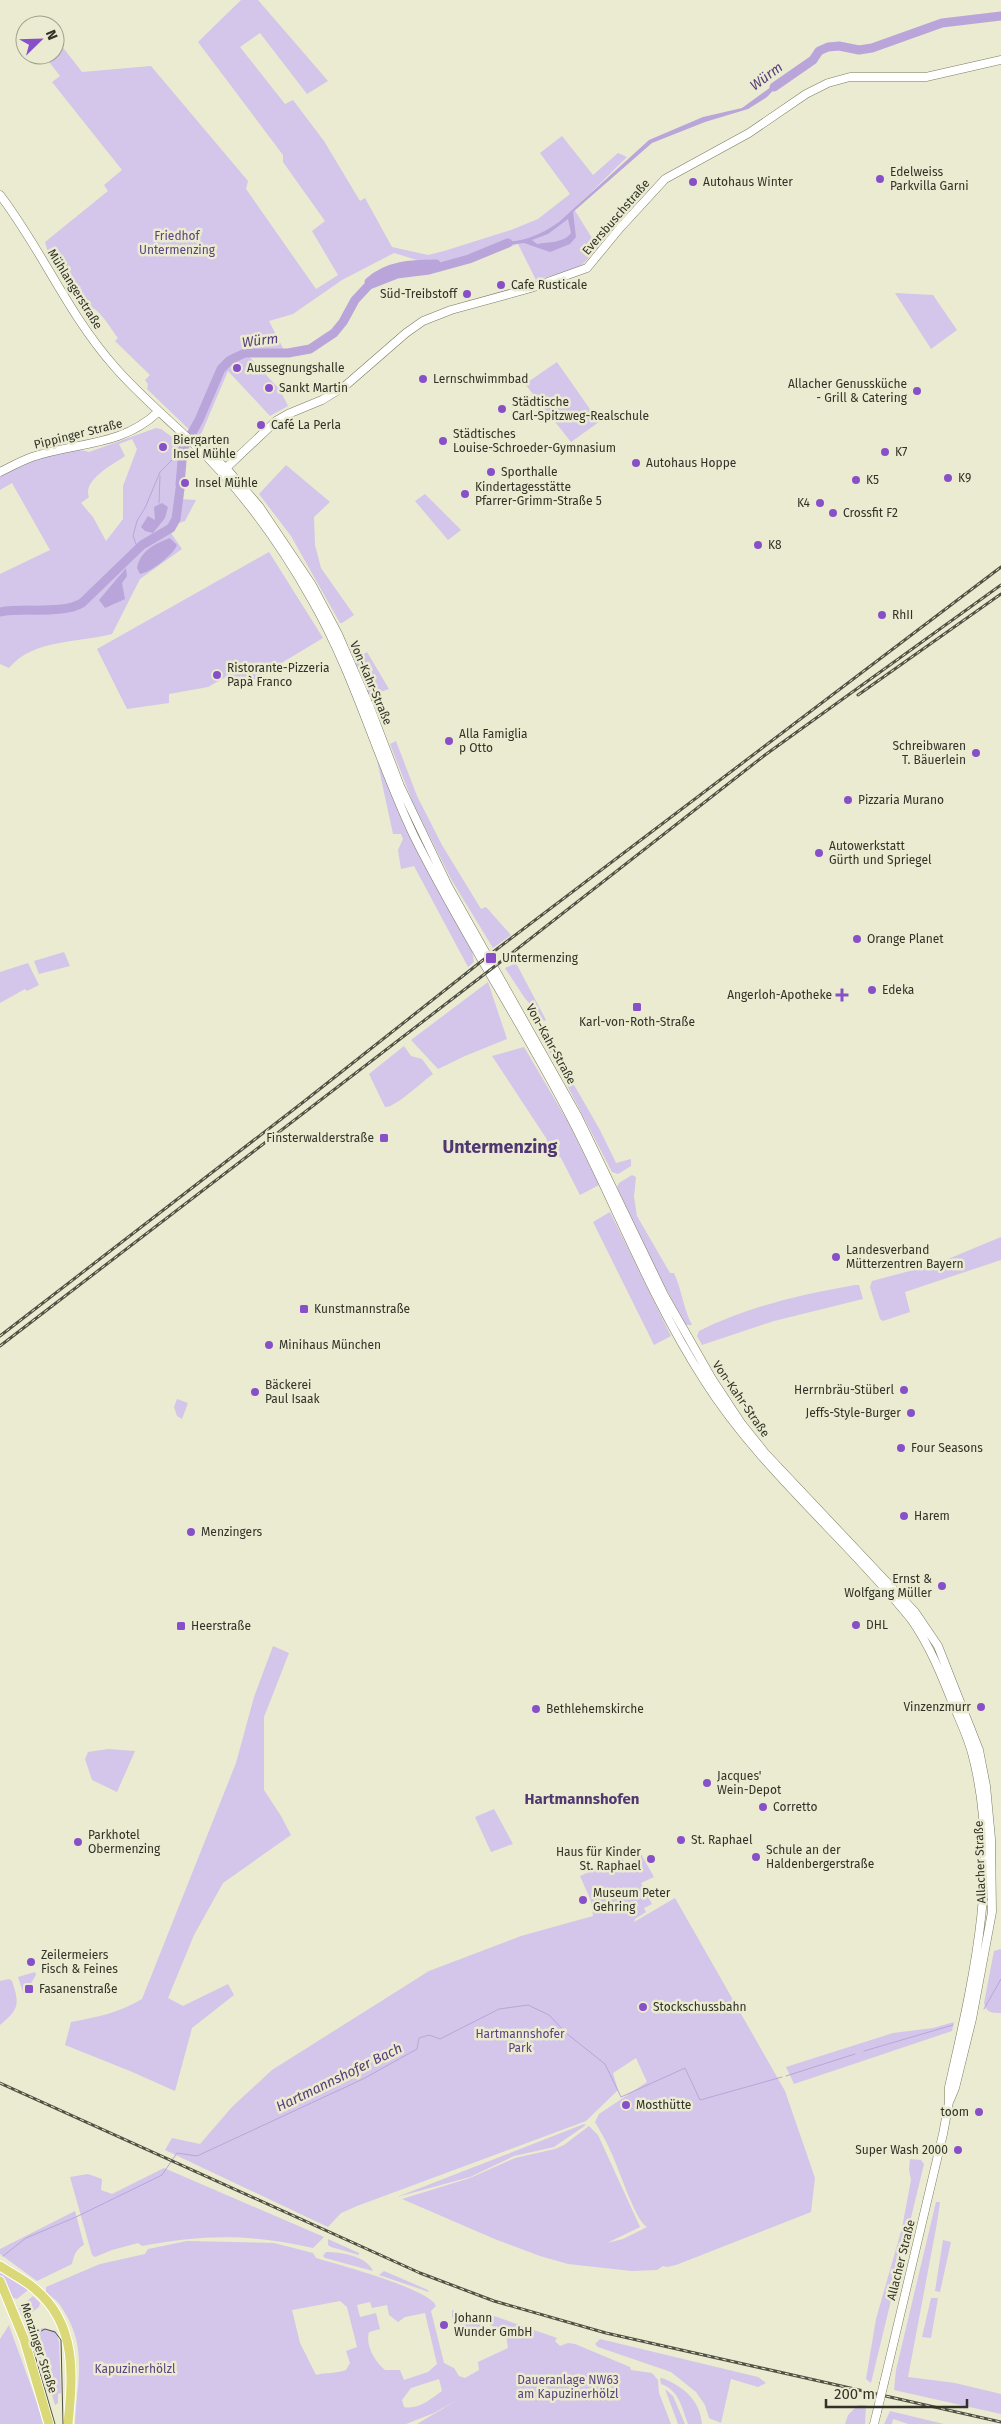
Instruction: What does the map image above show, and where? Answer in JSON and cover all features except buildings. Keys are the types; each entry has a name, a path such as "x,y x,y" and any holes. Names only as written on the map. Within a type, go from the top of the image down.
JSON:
{"main road":[{"name":"Eversbuschstraße","path":"224,470 277,420 325,399 347,385 408,331 423,321 451,310 531,288 584,270 593,263 620,228 665,179 743,137 806,94 828,83 850,77 926,78 1001,60"},
{"name":"Mühlangerstraße","path":"0,195 34,244 82,326 113,365 158,412"},
{"name":"Von-Kahr-Straße","path":"158,412 224,470 267,528 313,602 352,684 414,836 572,1120 655,1293 694,1366 726,1414 760,1457 924,1630"},
{"name":"Pippinger Straße","path":"0,472 32,457 111,439 131,432 144,425 158,412"},
{"name":"Allacher Straße","path":"874,2424 949,2102 949,2087 974,1973 981,1920 984,1840 977,1778 970,1746 924,1630"},
{"name":"Menzinger Straße","path":"0,2266 43,2296 65,2332 72,2366 68,2424"},
{"name":"Menzinger Straße","path":"0,2281 20,2329 50,2424"}],"green space":[{"name":"Friedhof Untermenzing","path":"241,0 258,0 328,81 307,94 260,33 240,47 285,104 293,100 324,141 360,201 365,198 392,247 428,255 511,230 538,219 570,194 540,153 562,136 593,175 618,153 627,157 574,209 598,248 579,268 536,280 518,244 470,261 430,270 427,263 394,253 342,280 293,314 269,321 286,354 246,353 280,390 288,406 270,416 228,371 199,439 147,389 148,384 145,380 150,375 115,341 118,338 102,316 92,307 80,306 47,249 45,242 108,191 104,185 122,170 52,82 60,76 51,65 65,65 65,50 82,72 151,66 248,181 246,189 316,289 338,275 312,231 325,221 283,162 283,155 198,42"},
{"path":"895,293 933,295 957,330 931,349"},
{"path":"557,362 599,422 571,442 525,384"},
{"path":"156,428 161,429 187,448 183,465 181,499 196,500 185,521 176,524 171,533 182,549 140,579 112,634 43,647 30,652 9,668 0,664 0,574 50,550 12,483 0,490 0,475 43,456 67,451 79,450 89,452","holes":["132,439 137,449 123,486 123,519 106,541 93,517 81,503 89,497 88,491 94,479 125,456 119,444"]},
{"path":"286,465 330,502 314,517 315,545 321,568 354,615 342,623 340,623 291,536 259,494"},
{"path":"425,494 461,530 448,540 415,501"},
{"path":"269,552 323,638 248,683 229,675 208,687 169,694 169,703 127,709 97,649"},
{"path":"367,652 389,689 369,696 353,660"},
{"path":"396,741 417,796 442,845 481,909 486,907 511,935 493,948 451,879 413,803 390,744"},
{"path":"377,760 407,830 472,951 474,962 468,967 414,866 401,869 398,850 403,839 401,834 393,834"},
{"path":"64,952 70,966 39,974 34,961"},
{"path":"28,963 39,985 27,991 25,989 0,1003 0,972"},
{"path":"516,963 546,1020 544,1021 524,997 505,968"},
{"path":"488,982 507,1039 438,1069 411,1040"},
{"path":"547,1038 600,1130 616,1163 631,1159 631,1166 618,1174 612,1172 543,1039"},
{"path":"404,1046 411,1056 422,1059 433,1074 402,1099 385,1107 369,1074"},
{"path":"524,1047 568,1122 599,1185 580,1195 561,1158 551,1150 546,1138 492,1056"},
{"path":"632,1175 636,1177 634,1197 637,1216 670,1273 674,1273 692,1325 686,1325 659,1276 617,1187 619,1183"},
{"path":"610,1212 671,1336 654,1345 593,1222"},
{"path":"1001,1237 1001,1260 905,1292 910,1312 883,1321 880,1319 870,1287 872,1281 936,1264"},
{"path":"859,1285 863,1299 774,1321 702,1345 697,1336 699,1331 756,1308 795,1297"},
{"path":"177,1399 188,1403 182,1419 177,1416 174,1407"},
{"path":"273,1646 289,1653 264,1717 264,1790 291,1835 223,1883 194,1935 168,1998 183,2006 228,1984 234,1995 192,2028 175,2091 65,2045 71,2022 116,2011 142,1999 236,1763 254,1697"},
{"path":"108,1749 135,1751 117,1792 92,1780 85,1759 88,1752"},
{"path":"494,1809 513,1844 491,1852 475,1817"},
{"name":"Hartmannshofer Park","path":"641,1854 654,1877 641,1883 652,1904 644,1908 646,1912 635,1919 634,1922 675,1898 785,2091 815,2178 811,2212 676,2265 663,2266 657,2270 632,2271 568,2264 540,2256 497,2240 402,2199 470,2178 515,2158 555,2149 564,2145 589,2126 598,2135 640,2227 607,2243 623,2239 647,2227 637,2215 613,2157 595,2122 599,2114 647,2082 636,2058 613,2073 618,2090 586,2121 357,2206 341,2213 328,2227 165,2150 172,2138 200,2144 232,2107 272,2070 429,1971 521,1936 593,1916 591,1901 580,1876 622,1858 625,1864 636,1860 635,1856"},
{"path":"1001,1949 1001,2013 995,2013 988,2011 984,2003 994,1951"},
{"path":"35,1972 36,1975 24,1995 18,1977"},
{"path":"9,1979 12,1981 15,1989 17,2001 11,2015 0,2025 0,1981"},
{"path":"954,2022 952,2031 794,2084 786,2067 893,2033 933,2028"},
{"path":"584,2124 586,2125 554,2147 514,2156 470,2177 397,2197"},
{"path":"910,2159 921,2160 924,2164 871,2383 866,2379 876,2319 902,2228 911,2180 909,2170"},
{"path":"164,2168 324,2237 313,2248 269,2240 228,2237 187,2239 142,2246 138,2243 95,2257 92,2255 70,2177 88,2174 102,2179 101,2190 112,2194"},
{"path":"936,2202 940,2202 937,2223 908,2377 955,2383 1001,2394 1001,2414 894,2390 896,2370"},
{"path":"75,2211 84,2245 79,2248 72,2264 37,2281 0,2254 0,2249"},
{"path":"328,2239 359,2253 359,2255 331,2247 328,2245"},
{"path":"943,2240 951,2242 940,2292 935,2291"},
{"name":"Kapuzinerhölzl","path":"187,2241 274,2243 313,2253 316,2258 401,2285 430,2299 436,2306 431,2311 444,2363 454,2368 459,2376 465,2378 479,2370 478,2362 508,2348 506,2334 490,2325 494,2316 557,2338 555,2341 560,2346 568,2343 575,2344 630,2367 631,2370 652,2373 658,2380 659,2393 671,2424 417,2424 461,2398 434,2413 406,2424 75,2424 79,2377 78,2349 69,2320 59,2303 46,2292 46,2287 100,2264 145,2254 148,2249","holes":["340,2301 347,2307 357,2347 346,2351 350,2363 346,2370 316,2375 300,2343 292,2310","370,2302 372,2308 387,2305 389,2315 398,2322 405,2317 425,2313 437,2364 428,2372 404,2380 400,2370 385,2370 374,2358 368,2342 369,2332 380,2329 376,2313 360,2317 357,2305","439,2379 442,2391 419,2405 409,2408 404,2407 402,2400 411,2388"]},
{"path":"326,2252 346,2254 359,2258 370,2266 373,2271 325,2258 323,2256"},
{"path":"0,2269 27,2287 28,2290 17,2299 13,2298 0,2277"},
{"path":"384,2271 428,2290 429,2292 379,2275"},
{"path":"33,2296 40,2303 39,2307 31,2313 22,2315 19,2308"},
{"path":"931,2298 938,2298 931,2338 922,2337"},
{"path":"452,2310 485,2323 483,2327 462,2328 452,2317"},
{"path":"9,2325 43,2424 0,2424 0,2339"},
{"path":"42,2328 56,2331 59,2342 61,2393 58,2394 58,2403 55,2405 45,2371 31,2339"},
{"path":"600,2339 758,2377 766,2383 758,2387 731,2379 721,2423 709,2418 705,2405 696,2392 671,2372 598,2347 595,2344"},
{"path":"662,2378 677,2385 689,2395 698,2408 702,2424 688,2424 679,2400 672,2391 661,2384 660,2379"},
{"path":"665,2389 673,2396 685,2424 678,2424"},
{"path":"858,2405 866,2405 865,2424 845,2424 848,2415"},
{"path":"890,2411 944,2424 908,2424 893,2419 892,2424 884,2424"}],"shaded area":[{"path":"783,80 767,97 748,109 705,122 652,143 573,212 576,237 570,244 550,252 524,243 498,246 534,236 559,222 649,140 703,117 742,108","holes":["568,219 571,233 564,239 555,242 537,244 532,240 548,234"]},
{"path":"162,503 168,507 165,518 153,533 145,531 141,527 148,516 155,520 154,507"},
{"path":"170,538 177,545 175,549 155,567 140,574 137,568 145,552 159,542"},
{"path":"126,568 127,576 122,583 125,599 105,608 99,600"}],"waterway":[{"name":"Würm","path":"774,87 813,60 819,51 828,47 839,46 859,50 872,48 942,23 1001,16"},
{"name":"Würm","path":"180,485 183,449 199,420 221,369 230,360 245,353 288,353 310,349 334,333 343,322 355,300 369,285 397,274 429,270 469,259 508,243"},
{"name":"Würm","path":"369,282 376,276 392,269 409,265 436,264"},
{"name":"Würm","path":"138,549 133,536 137,521 145,508 160,472 183,449"},
{"path":"159,503 160,476"},
{"name":"Würm","path":"0,612 64,609 82,603 142,545 171,528 176,519 180,489"},
{"name":"Hartmannshofer Bach","path":"984,2009 1001,1979"},
{"name":"Hartmannshofer Bach","path":"3,2256 26,2238 76,2217 162,2175 177,2153 197,2156 363,2079 417,2049 419,2038 429,2035 440,2039 499,2009 528,2005 549,2015 566,2033 605,2064 621,2097 685,2068 700,2100 782,2077"},
{"name":"Hartmannshofer Bach","path":"864,2051 953,2025"},
{"name":"Hartmannshofer Bach","path":"786,2076 855,2054"}],"tram line":[{"path":"55,2424 32,2345 35,2334 45,2329 55,2332 61,2340 63,2424"}],"railway":[{"path":"0,1336 302,1103 497,949 1001,567"},
{"path":"0,1346 503,960 765,755 1001,585"},
{"path":"858,695 1001,594"},
{"path":"0,2083 420,2273 494,2301 606,2333 1001,2422"}],"place":[{"name":"Edelweiss Parkvilla Garni","path":"880,179"},
{"name":"Autohaus Winter","path":"693,182"},
{"name":"Cafe Rusticale","path":"501,285"},
{"name":"Süd-Treibstoff","path":"467,294"},
{"name":"Aussegnungshalle","path":"237,368"},
{"name":"Lernschwimmbad","path":"423,379"},
{"name":"Sankt Martin","path":"269,388"},
{"name":"Allacher Genussküche - Grill & Catering","path":"917,391"},
{"name":"Städtische Carl-Spitzweg-Realschule","path":"502,409"},
{"name":"Café La Perla","path":"261,425"},
{"name":"Städtisches Louise-Schroeder-Gymnasium","path":"443,441"},
{"name":"Biergarten Insel Mühle","path":"163,447"},
{"name":"K7","path":"885,452"},
{"name":"Autohaus Hoppe","path":"636,463"},
{"name":"Sporthalle","path":"491,472"},
{"name":"K9","path":"948,478"},
{"name":"K5","path":"856,480"},
{"name":"Insel Mühle","path":"185,483"},
{"name":"Kindertagesstätte Pfarrer-Grimm-Straße 5","path":"465,494"},
{"name":"K4","path":"820,503"},
{"name":"Crossfit F2","path":"833,513"},
{"name":"K8","path":"758,545"},
{"name":"RhII","path":"882,615"},
{"name":"Ristorante-Pizzeria Papà Franco","path":"217,675"},
{"name":"Alla Famiglia p Otto","path":"449,741"},
{"name":"Schreibwaren T. Bäuerlein","path":"976,753"},
{"name":"Pizzaria Murano","path":"848,800"},
{"name":"Autowerkstatt Gürth und Spriegel","path":"819,853"},
{"name":"Orange Planet","path":"857,939"},
{"name":"Untermenzing","path":"491,958"},
{"name":"Edeka","path":"872,990"},
{"name":"Angerloh-Apotheke","path":"842,995"},
{"name":"Karl-von-Roth-Straße","path":"637,1007"},
{"name":"Finsterwalderstraße","path":"384,1138"},
{"name":"Landesverband Mütterzentren Bayern","path":"836,1257"},
{"name":"Kunstmannstraße","path":"304,1309"},
{"name":"Minihaus München","path":"269,1345"},
{"name":"Herrnbräu-Stüberl","path":"904,1390"},
{"name":"Bäckerei Paul Isaak","path":"255,1392"},
{"name":"Jeffs-Style-Burger","path":"911,1413"},
{"name":"Four Seasons","path":"901,1448"},
{"name":"Harem","path":"904,1516"},
{"name":"Menzingers","path":"191,1532"},
{"name":"Ernst & Wolfgang Müller","path":"942,1586"},
{"name":"DHL","path":"856,1625"},
{"name":"Heerstraße","path":"181,1626"},
{"name":"Vinzenzmurr","path":"981,1707"},
{"name":"Bethlehemskirche","path":"536,1709"},
{"name":"Jacques' Wein-Depot","path":"707,1783"},
{"name":"Corretto","path":"763,1807"},
{"name":"St. Raphael","path":"681,1840"},
{"name":"Parkhotel Obermenzing","path":"78,1842"},
{"name":"Schule an der Haldenbergerstraße","path":"756,1857"},
{"name":"Haus für Kinder St. Raphael","path":"651,1859"},
{"name":"Museum Peter Gehring","path":"583,1900"},
{"name":"Zeilermeiers Fisch & Feines","path":"31,1962"},
{"name":"Fasanenstraße","path":"29,1989"},
{"name":"Stockschussbahn","path":"643,2007"},
{"name":"Mosthütte","path":"626,2105"},
{"name":"toom","path":"979,2112"},
{"name":"Super Wash 2000","path":"958,2150"},
{"name":"Johann Wunder GmbH","path":"444,2325"}],"district":[{"name":"Untermenzing","path":"500,1147"},
{"name":"Hartmannshofen","path":"582,1799"}],"park label":[{"name":"Daueranlage NW63 am Kapuzinerhölzl","path":"568,2387"}]}
